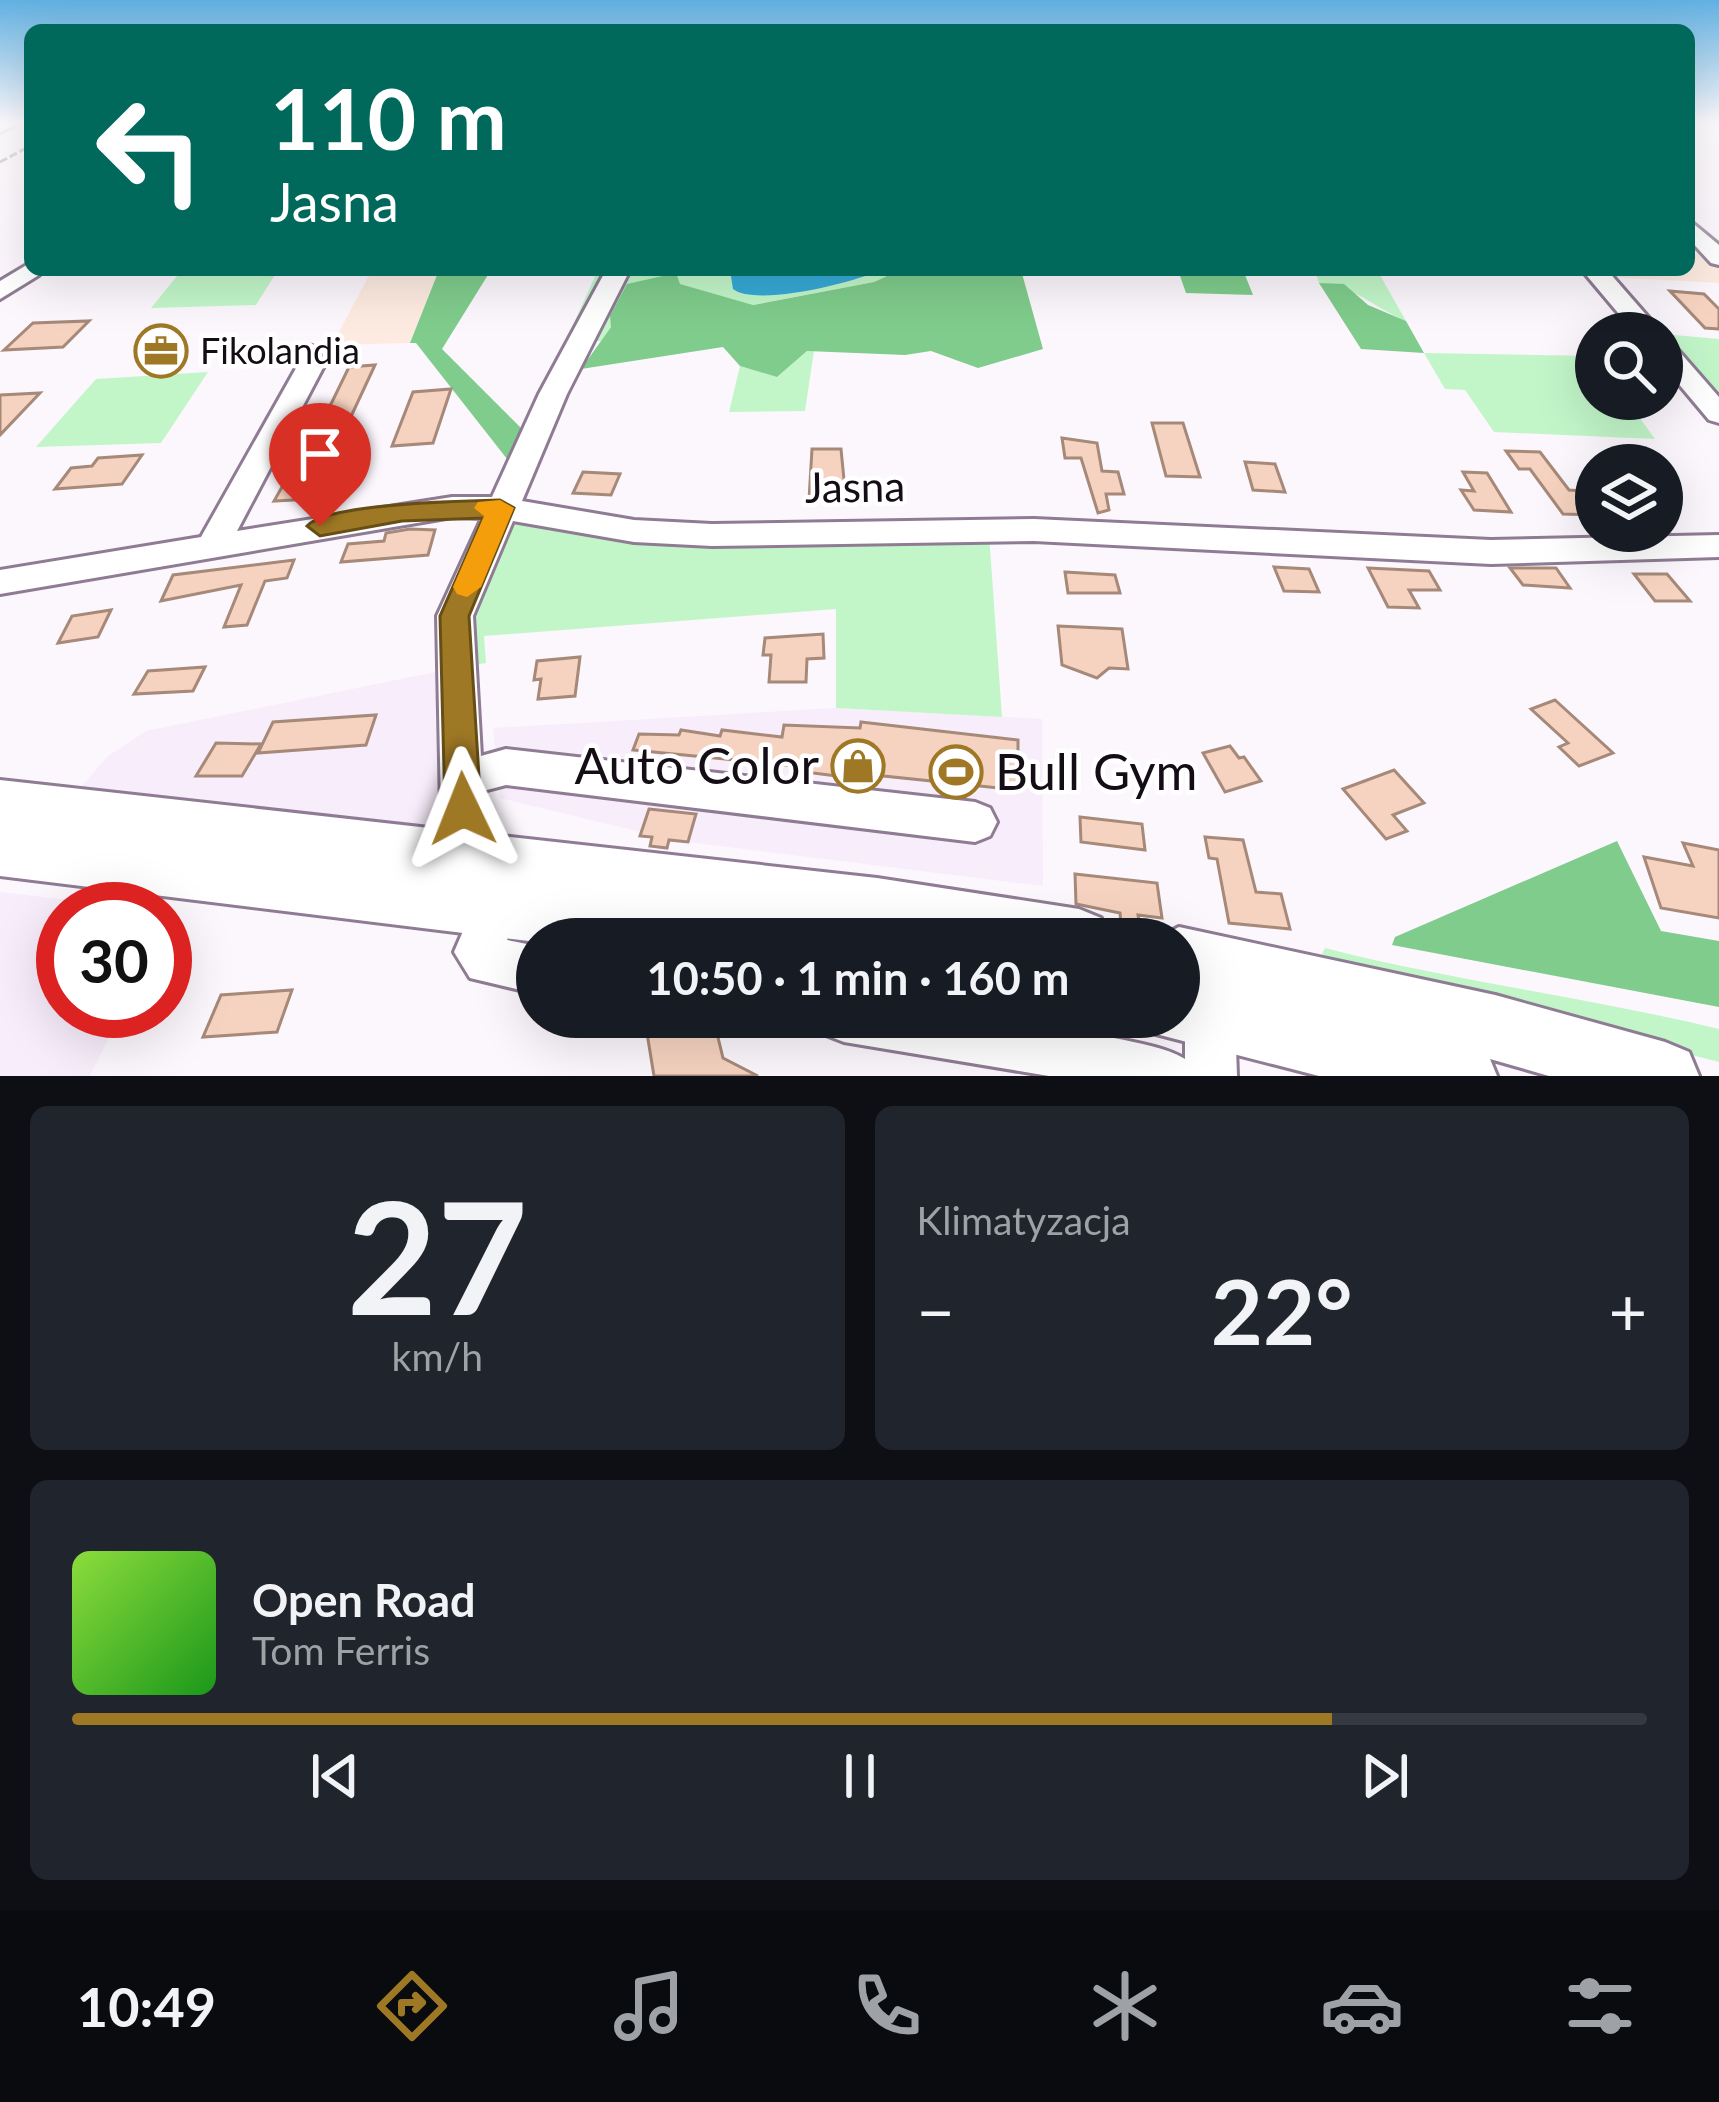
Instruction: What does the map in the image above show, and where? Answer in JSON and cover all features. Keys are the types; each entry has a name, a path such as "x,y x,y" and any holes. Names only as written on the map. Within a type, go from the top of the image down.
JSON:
{"main road":[{"path":"0,804 430,876 496,908 569,918"},
{"path":"0,850 877,907 946,918"},
{"path":"1200,963 1472,1022 1665,1076"},
{"path":"1200,1035 1463,1076"}],"street":[{"path":"1695,232 1719,258"},
{"path":"430,876 463,809 454,616 500,508 615,276"},
{"path":"1599,276 1631,312"},
{"path":"213,546 313,362 303,352"},
{"path":"1683,372 1719,414"},
{"name":"Jasna","path":"0,582 402,512 500,508 634,531 712,535 1034,530 1491,552 1719,547"},
{"path":"461,779 506,766 975,822"},
{"path":"496,908 478,952 487,961 516,966"},
{"path":"975,1038 1074,1054 1165,1076"}],"shaded area":[{"path":"1695,240 1719,266 1719,283 1590,276 1695,276"},
{"path":"369,276 437,276 410,343 332,345"},
{"path":"445,670 445,809 429,824 395,826 80,788 108,756 146,731"},
{"path":"836,708 1042,719 1043,886 670,840 667,848 650,846 652,838 640,836 641,832 500,798 493,728"},
{"path":"0,892 36,896 36,1038 109,1038 90,1076 0,1076"}],"green space":[{"path":"177,276 274,276 256,305 151,308"},
{"path":"437,276 487,276 442,349 529,436 511,464 416,343 410,343"},
{"path":"595,276 674,276 611,327 601,341 566,340"},
{"path":"677,276 887,276 752,305 679,284"},
{"path":"677,276 680,284 753,305 887,276 1023,276 1043,349 978,368 931,351 905,355 807,351 777,377 740,366 723,347 581,369 611,327 610,316 627,284"},
{"path":"1180,276 1245,276 1253,295 1186,293"},
{"path":"1317,276 1380,276 1406,321 1352,292 1319,283"},
{"path":"1319,283 1344,284 1368,305 1406,321 1424,353 1361,349"},
{"path":"1683,336 1719,339 1719,398 1683,357"},
{"path":"807,351 814,351 805,411 729,412 740,366 777,377"},
{"path":"1424,353 1575,356 1575,420 1641,420 1655,439 1494,432 1465,390 1445,389"},
{"path":"208,372 161,443 36,447 96,379"},
{"path":"510,524 604,534 989,534 1002,717 836,708 836,609 484,636 486,663 469,666 470,604"},
{"path":"1617,841 1661,931 1719,941 1719,1007 1392,945 1395,937"},
{"path":"1325,948 1719,1029 1719,1062 1357,969 1322,954"}],"water":[{"path":"731,276 863,276 782,294 745,294 733,289"}],"building":[{"path":"1670,291 1704,294 1719,309 1719,329 1705,328"},
{"path":"89,321 63,347 4,350 33,323"},
{"path":"375,365 341,438 334,438 311,499 274,501 302,452 294,452 305,432 312,432 349,367"},
{"path":"451,389 433,443 392,446 413,392"},
{"path":"40,393 0,435 0,395"},
{"path":"1152,423 1183,423 1200,477 1166,476"},
{"path":"1062,438 1097,443 1102,471 1118,472 1124,494 1106,494 1109,510 1098,513 1081,458 1065,458"},
{"path":"812,449 841,449 846,500 809,500"},
{"path":"1506,451 1540,452 1569,490 1575,490 1575,514 1563,514 1530,469 1519,469"},
{"path":"142,455 122,484 55,489 71,468 92,466 98,458"},
{"path":"1245,462 1275,464 1285,492 1253,490"},
{"path":"583,472 620,474 611,495 573,493"},
{"path":"1463,472 1487,473 1511,512 1474,510 1461,490 1474,491"},
{"path":"435,530 428,555 341,562 348,544 384,541 386,533"},
{"path":"294,560 287,578 265,581 247,625 224,627 241,585 161,601 173,575"},
{"path":"1274,567 1309,569 1319,592 1284,591"},
{"path":"1368,568 1429,571 1440,590 1409,590 1419,608 1388,607"},
{"path":"1510,568 1556,568 1570,588 1523,585"},
{"path":"1065,572 1115,575 1120,593 1068,593"},
{"path":"1634,574 1667,574 1690,601 1655,601"},
{"path":"111,610 98,637 58,643 72,616"},
{"path":"1058,626 1122,629 1128,669 1109,668 1097,678 1062,665"},
{"path":"823,634 824,658 807,659 806,682 769,682 771,655 763,655 765,638"},
{"path":"580,657 575,696 538,699 537,661"},
{"path":"205,667 193,691 134,694 148,671"},
{"path":"1555,700 1613,753 1579,766 1559,747 1568,743 1531,709"},
{"path":"376,715 366,745 258,753 273,722"},
{"path":"861,722 1018,740 1018,790 854,773 853,778 805,772 806,767 633,750 639,734 679,735 681,730 720,736 722,730 782,737 784,725 860,728"},
{"path":"216,743 261,744 242,776 196,776"},
{"path":"1230,746 1261,781 1225,792 1203,753"},
{"path":"1394,770 1424,803 1393,815 1407,831 1386,839 1343,789"},
{"path":"649,809 696,814 688,842 669,840 667,848 650,846 652,837 640,836"},
{"path":"1080,817 1142,824 1145,850 1081,842"},
{"path":"1205,837 1243,840 1256,892 1281,894 1290,929 1229,923 1217,859 1209,858"},
{"path":"1683,843 1719,850 1719,918 1661,908 1644,857 1693,866"},
{"path":"1075,874 1157,883 1162,918 1120,918 1120,913 1076,904"},
{"path":"292,990 277,1032 203,1037 221,995"},
{"path":"648,1038 718,1038 723,1058 758,1076 654,1076"}],"slow traffic":[{"path":"467,587 500,508 487,508"}],"place":[{"name":"Fikolandia","path":"161,351"},
{"name":"Auto Color","path":"858,766"},
{"name":"Bull Gym","path":"956,772"}],"route":[{"path":"320,526 452,507 500,508 454,616 463,809"}]}
